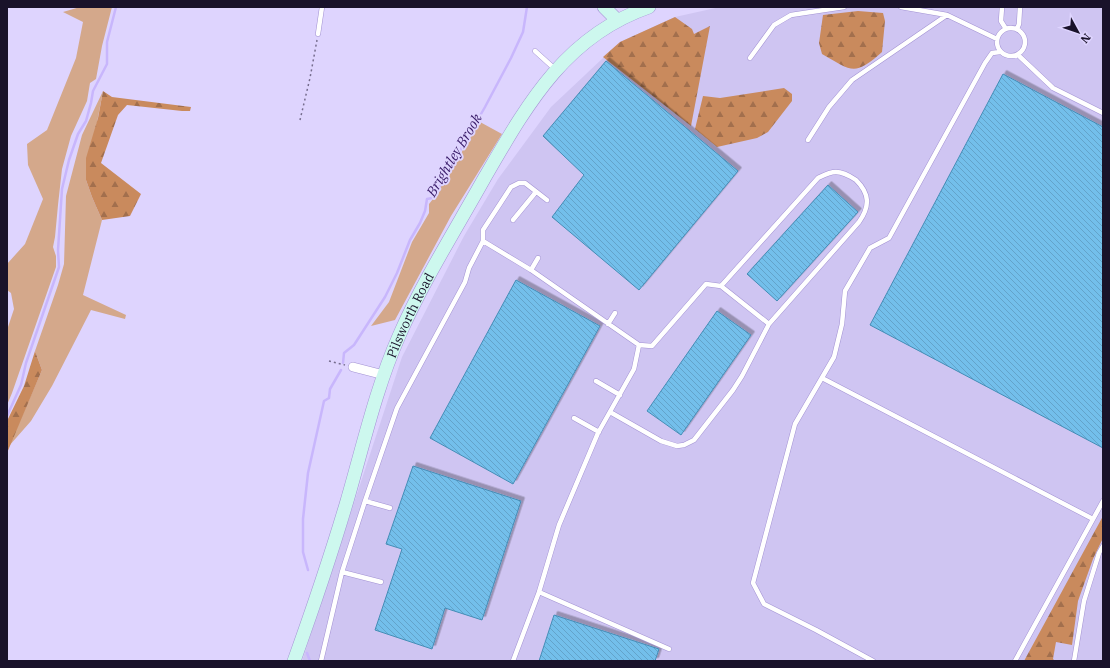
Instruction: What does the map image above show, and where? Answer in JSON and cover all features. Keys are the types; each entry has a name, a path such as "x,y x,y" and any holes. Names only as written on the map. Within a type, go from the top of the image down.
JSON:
{"street":[{"path":"604,7 617,20"},
{"name":"Pilsworth Road","path":"294,661 333,547 384,375 399,336 420,291 515,127 534,98 556,70 586,41 617,20 649,7"},
{"path":"353,367 384,375"}],"lane":[{"path":"318,34 322,7"},
{"path":"750,58 774,25 791,15 844,7"},
{"path":"901,7 947,15 997,39"},
{"path":"1002,7 1002,21 1006,29"},
{"path":"1017,29 1019,24 1020,7"},
{"path":"808,140 829,107 852,80 947,15"},
{"path":"873,661 764,604 753,583 795,424 834,357 842,324 845,291 870,248 889,238 985,62 992,53 1000,52 1009,56 1022,52 1025,43 1023,34 1017,29 1011,28 1002,31 997,39 1000,52"},
{"path":"535,51 556,70"},
{"path":"1018,54 1053,88 1103,113"},
{"path":"610,412 661,441 677,446 690,443 694,440 733,390 769,324 865,214 868,198 866,191 853,178 845,174 837,172 828,173 818,178 721,286"},
{"path":"321,661 342,572 397,408 465,282 469,268 483,241 483,230 511,186 519,182 525,183 547,200"},
{"path":"513,220 536,192"},
{"path":"483,241 531,270 639,345 652,346 706,284 721,286 769,324"},
{"path":"531,270 538,258"},
{"path":"608,324 615,313"},
{"path":"513,661 539,592 559,525 599,432 634,369 639,345"},
{"path":"822,378 1093,519"},
{"path":"596,381 620,395"},
{"path":"574,418 599,432"},
{"path":"365,501 390,508"},
{"path":"1015,661 1103,501"},
{"path":"1074,661 1084,601 1103,546"},
{"path":"342,572 381,582"},
{"path":"539,592 669,649"}],"path":[{"path":"300,120 318,34"},
{"path":"329,361 353,367"}],"shaded area":[{"path":"80,7 112,7 102,46 96,79 90,83 87,101 71,136 62,169 53,247 56,256 56,267 7,405 7,330 14,309 11,293 7,290 7,264 25,244 43,199 28,165 27,144 47,130 76,58 83,22 63,12"},
{"path":"720,7 1103,7 1103,661 302,661 402,357 464,236 498,179 551,107 620,42 675,17"},
{"path":"103,91 86,180 102,220 83,295 126,315 125,319 91,310 52,386 31,421 9,446 42,370 35,351 64,264 66,196 82,135"},
{"path":"480,122 502,134 451,216 395,320 371,326 389,302 412,242 429,213 429,204"}],"green space":[{"path":"858,11 883,13 885,21 882,52 865,65 853,69 822,54 819,43 823,15"},
{"path":"675,17 692,29 694,34 710,26 691,126 603,57 620,42"},
{"path":"784,88 792,94 792,101 768,132 757,138 717,147 695,129 703,96 720,98"},
{"path":"103,91 112,97 191,107 190,111 182,111 127,105 118,115 101,163 141,194 130,216 102,220 86,180 86,158 98,118"},
{"path":"35,351 42,370 7,453 7,421 24,386"},
{"path":"1103,516 1103,538 1093,559 1078,601 1072,645 1056,642 1053,659 1055,661 1024,661"}],"building":[{"path":"606,61 738,171 639,290 552,217 584,175 543,136"},
{"path":"1003,74 1103,127 1103,448 870,325"},
{"path":"828,185 858,212 777,301 747,274"},
{"path":"516,280 600,326 513,484 430,438"},
{"path":"717,311 751,335 681,435 647,411"},
{"path":"413,466 521,501 482,620 445,608 432,649 375,630 402,549 386,544"},
{"path":"554,615 659,649 655,661 539,661"}],"waterway":[{"path":"7,416 21,385 26,363 59,267 58,250 62,189 69,160 78,134 86,121 93,91 107,64 107,42 116,7"},
{"name":"Brightley Brook","path":"343,363 344,353 354,345 385,297 397,273 410,240 420,223 425,211 427,199 432,198 440,186 511,58 523,32 527,7"},
{"name":"Brightley Brook","path":"308,570 303,552 303,519 308,473 324,401 329,398 330,389 341,370"},
{"name":"Brightley Brook","path":"307,653 310,661"}]}
